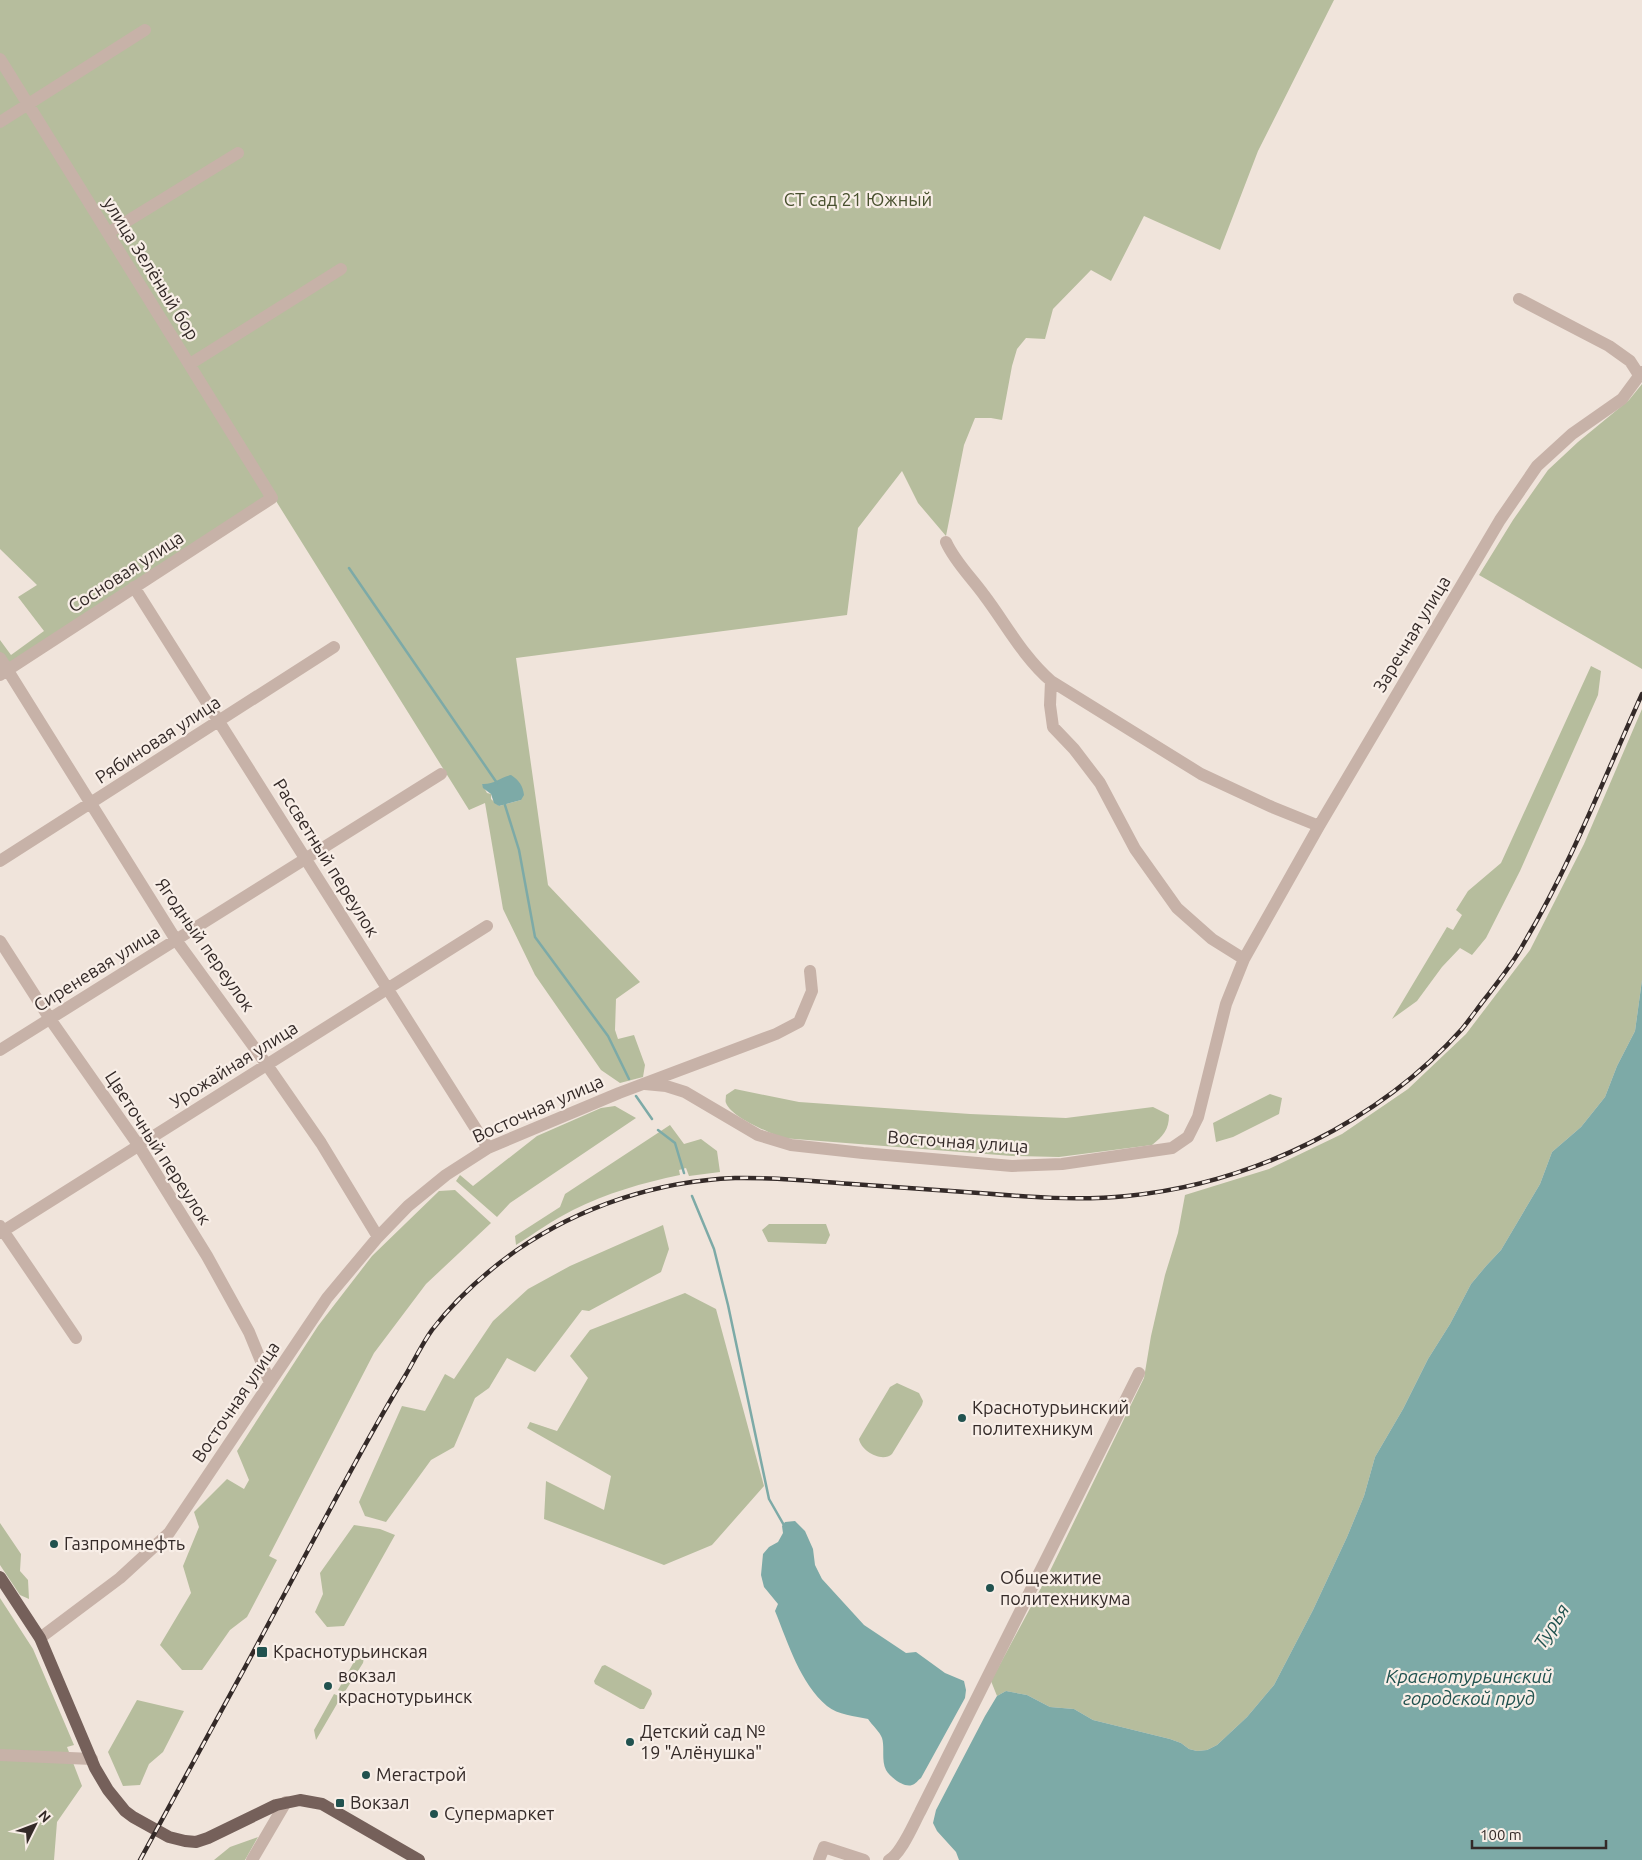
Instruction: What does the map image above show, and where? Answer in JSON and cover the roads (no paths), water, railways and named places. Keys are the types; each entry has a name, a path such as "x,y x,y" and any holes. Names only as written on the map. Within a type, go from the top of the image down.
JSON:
{"main road":[{"path":"0,1577 40,1638 92,1759 108,1790 117,1802 133,1817 177,1839 196,1842 258,1813 286,1802 300,1800 322,1804 419,1860"}],"street":[{"path":"0,122 145,30"},
{"name":"улица Зелёный бор","path":"0,60 272,498"},
{"path":"108,233 238,153"},
{"path":"190,364 341,270"},
{"name":"Заречная улица","path":"1207,1078 1226,1004 1244,959 1318,826 1500,520 1537,466 1572,434 1622,399 1641,374 1630,361 1609,346 1519,299"},
{"name":"Сосновая улица","path":"4,672 272,498"},
{"path":"946,542 952,555 983,593 1022,650 1037,669 1051,680 1201,774 1318,826"},
{"name":"Рассветный переулок","path":"134,587 488,1148"},
{"name":"Рябиновая улица","path":"0,861 334,647"},
{"name":"Ягодный переулок","path":"0,658 4,672 90,803 176,940 267,1064 321,1143 378,1237"},
{"path":"1051,680 1050,704 1053,727 1074,749 1100,783 1135,849 1177,908 1212,939 1244,959"},
{"name":"Сиреневая улица","path":"0,1050 441,774"},
{"name":"Урожайная улица","path":"1,1230 139,1146 487,926"},
{"name":"Цветочный переулок","path":"0,941 50,1019 139,1146 207,1256 249,1332 270,1383"},
{"path":"645,1084 776,1034 799,1022 812,991 810,971"},
{"name":"Восточная улица","path":"40,1638 120,1578 169,1533 327,1298 378,1237 408,1206 446,1175 488,1148 645,1084 666,1086 686,1092 758,1135 791,1145 1012,1166 1062,1164 1172,1148 1188,1136 1198,1117 1207,1078"},
{"path":"1,1230 76,1338"},
{"path":"889,1860 893,1858 900,1848 925,1804 1139,1373"},
{"path":"0,1755 92,1759"},
{"path":"252,1860 286,1802"},
{"path":"819,1860 824,1847 864,1860"}],"water":[{"path":"511,775 520,784 524,795 521,800 499,806 494,803 491,794 483,788 482,784"},
{"name":"Краснотурьинский городской пруд","path":"1642,980 1642,1860 959,1860 956,1852 937,1831 933,1823 936,1810 985,1716 997,1696 1006,1691 1027,1695 1050,1707 1074,1709 1093,1720 1170,1739 1197,1751 1207,1750 1217,1745 1247,1717 1274,1685 1313,1610 1347,1537 1364,1496 1375,1457 1403,1409 1428,1359 1450,1324 1471,1284 1501,1250 1540,1184 1552,1152 1581,1127 1605,1097 1617,1066 1635,1031"},
{"path":"795,1521 805,1531 813,1549 815,1565 822,1579 864,1625 906,1653 916,1652 945,1673 964,1681 965,1698 921,1778 909,1786 894,1779 886,1770 882,1738 868,1719 841,1713 827,1706 809,1686 790,1649 775,1611 778,1604 764,1587 761,1575 763,1554 769,1547 778,1542 783,1533 782,1526 785,1522"}],"waterway":[{"path":"349,568 497,783"},
{"path":"504,802 519,850 535,937 608,1036 629,1079"},
{"path":"636,1096 652,1119"},
{"path":"658,1130 675,1143 684,1173"},
{"path":"692,1196 714,1249 728,1305 769,1499 785,1527"}],"railway":[{"path":"140,1860 379,1419 425,1341 432,1330 461,1297 505,1259 542,1234 594,1209 649,1190 677,1184 735,1178 779,1179 1034,1197 1127,1196 1174,1189 1220,1178 1266,1162 1310,1143 1352,1120 1392,1093 1429,1062 1462,1029 1502,977 1520,950 1557,883 1642,694"}],"place":[{"name":"Краснотурьинский политехникум","path":"962,1418"},
{"name":"Газпромнефть","path":"54,1544"},
{"name":"Общежитие политехникума","path":"990,1588"},
{"name":"Краснотурьинская","path":"262,1652"},
{"name":"вокзал краснотурьинск","path":"328,1686"},
{"name":"Детский сад № 19 \"Алёнушка\"","path":"630,1742"},
{"name":"Мегастрой","path":"366,1775"},
{"name":"Вокзал","path":"340,1803"},
{"name":"Супермаркет","path":"434,1814"}],"park label":[{"name":"СТ сад 21 Южный","path":"858,200"}],"water label":[{"name":"Турья","path":"1551,1626"}]}
